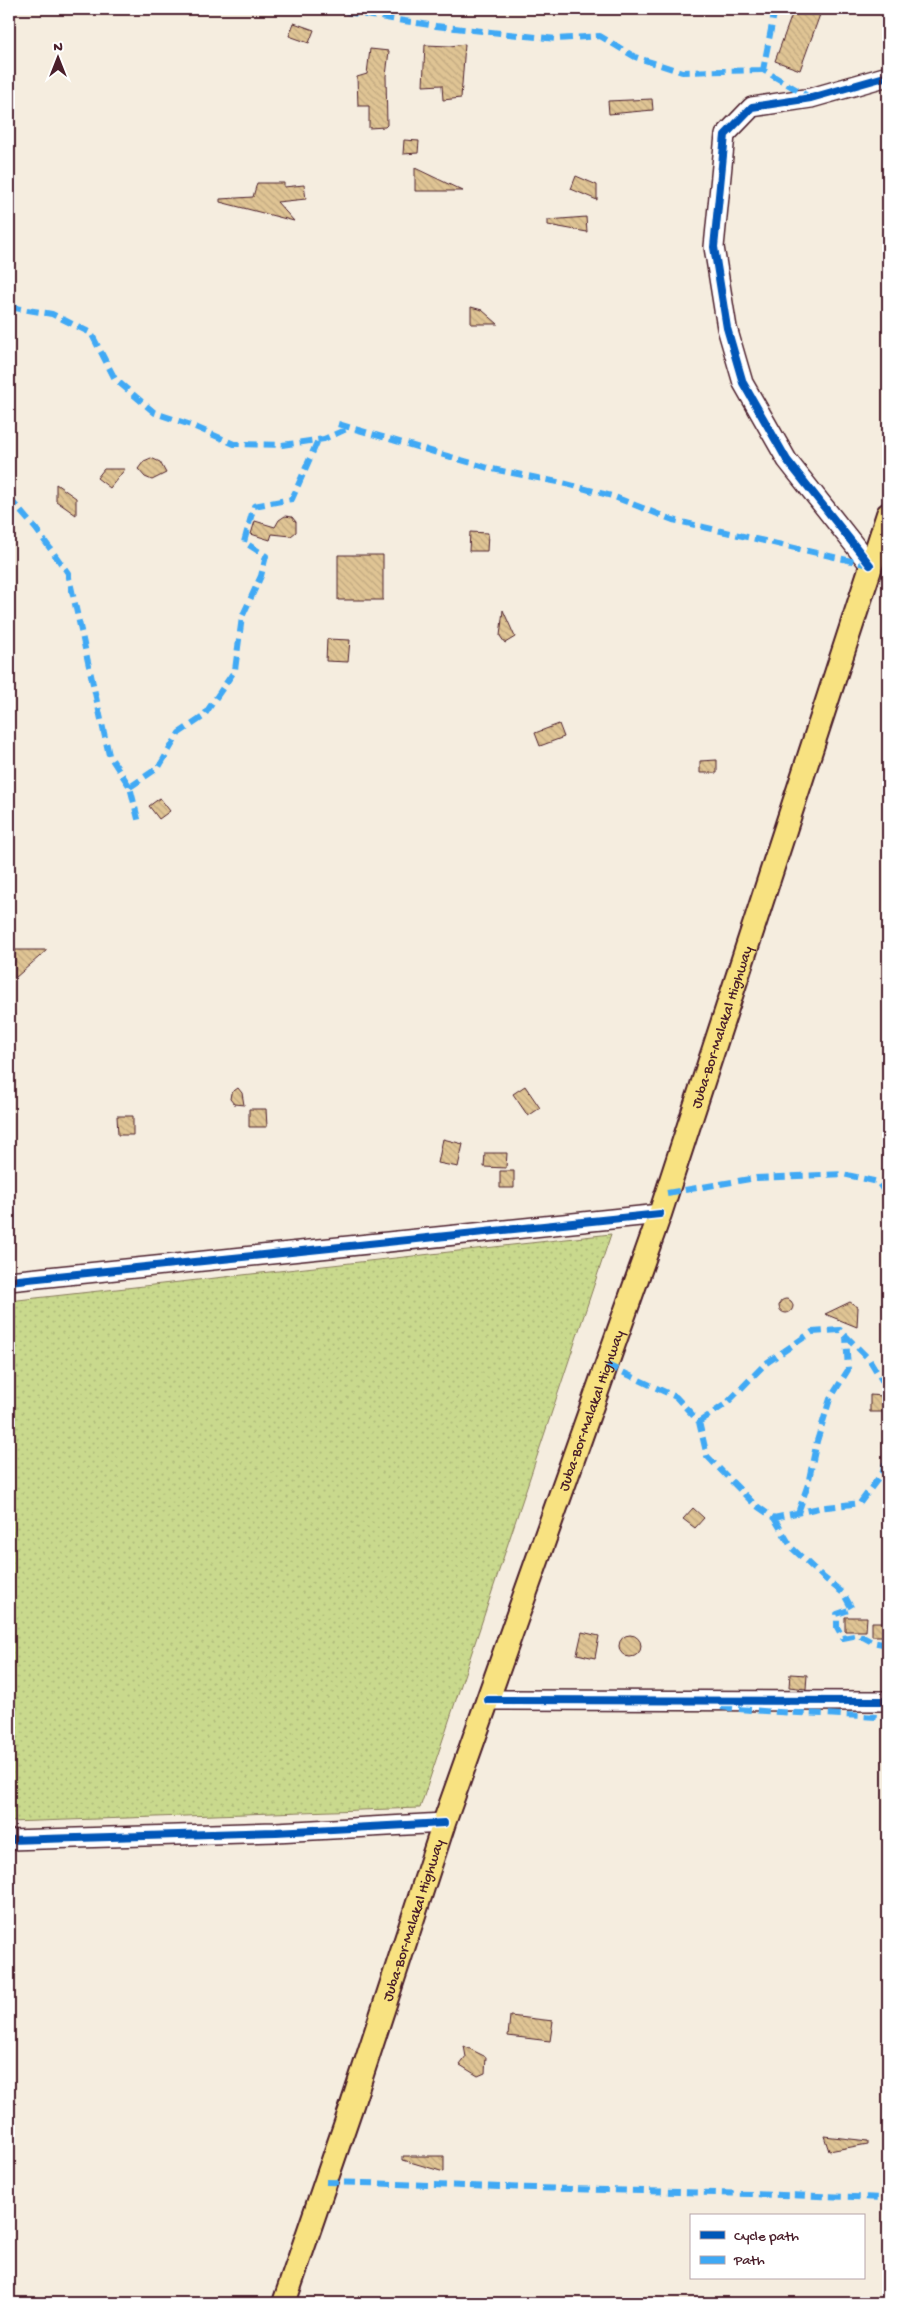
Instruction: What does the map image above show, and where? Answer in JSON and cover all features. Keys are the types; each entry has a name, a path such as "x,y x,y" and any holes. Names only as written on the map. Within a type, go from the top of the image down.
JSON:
{"main road":[{"name":"Juba-Bor-Malakal Highway","path":"284,2303 352,2105 444,1823 660,1214 888,514"}],"street":[{"path":"870,565 786,460 743,383 727,328 714,247 725,135 752,106 811,98 888,76"},
{"path":"9,1281 660,1214"},
{"path":"488,1700 888,1701"},
{"path":"9,1840 276,1832 444,1823"}],"green space":[{"path":"611,1234 420,1808 9,1822 9,1301"}],"building":[{"path":"794,9 822,9 800,70 775,61"},
{"path":"294,23 314,30 309,43 289,36"},
{"path":"465,44 461,98 443,100 442,85 423,86 425,45 450,46"},
{"path":"370,49 389,51 386,76 387,125 385,127 369,128 369,106 358,106 357,77 367,74"},
{"path":"652,99 653,110 609,114 608,101"},
{"path":"404,140 419,141 418,153 403,154"},
{"path":"415,168 463,191 415,191"},
{"path":"576,176 597,185 597,200 571,189"},
{"path":"257,183 284,183 284,187 304,185 306,199 277,202 294,221 220,202 220,199 253,197"},
{"path":"586,217 587,232 548,225 548,220"},
{"path":"471,307 482,310 498,324 471,324"},
{"path":"151,458 160,462 166,473 152,480 145,477 138,469 144,461"},
{"path":"104,469 125,469 110,488 97,478"},
{"path":"56,484 76,498 76,515 56,501"},
{"path":"285,516 292,517 296,522 296,532 291,536 272,534 270,540 251,534 255,521 275,527 279,520"},
{"path":"470,532 488,533 487,551 469,551"},
{"path":"338,555 383,555 383,600 338,600"},
{"path":"503,610 515,637 505,643 500,636"},
{"path":"327,639 350,640 348,662 326,661"},
{"path":"559,724 564,737 540,746 535,733"},
{"path":"717,760 717,773 700,773 700,761"},
{"path":"160,798 170,811 159,819 149,806"},
{"path":"15,950 47,950 15,978"},
{"path":"525,1086 540,1108 528,1116 513,1094"},
{"path":"238,1088 242,1093 244,1105 234,1104 230,1099 231,1093"},
{"path":"249,1109 266,1109 267,1127 249,1127"},
{"path":"117,1116 133,1116 133,1135 118,1135"},
{"path":"443,1139 463,1144 458,1167 438,1163"},
{"path":"485,1153 507,1153 506,1168 484,1167"},
{"path":"500,1171 514,1171 514,1188 500,1188"},
{"path":"786,1299 791,1301 793,1306 791,1311 786,1313 781,1311 779,1306 781,1301"},
{"path":"850,1302 858,1307 857,1327 825,1314"},
{"path":"870,1395 883,1396 883,1412 870,1412"},
{"path":"693,1508 704,1518 695,1528 683,1519"},
{"path":"845,1617 867,1617 866,1631 845,1631"},
{"path":"872,1622 888,1622 888,1636 872,1636"},
{"path":"582,1632 599,1636 595,1658 577,1654"},
{"path":"630,1635 638,1638 641,1646 638,1654 630,1657 622,1654 619,1646 622,1638"},
{"path":"790,1674 807,1675 806,1689 789,1687"},
{"path":"510,2016 553,2021 550,2041 508,2036"},
{"path":"464,2046 486,2057 485,2073 478,2076 460,2065 466,2057"},
{"path":"824,2136 868,2141 868,2144 829,2151"},
{"path":"403,2156 444,2156 444,2172 403,2160"}],"marked path":[{"path":"328,9 436,26 556,39 600,36 635,57 682,72 763,70"},
{"path":"775,9 763,70 811,98"},
{"path":"9,307 52,314 91,333 115,379 155,413 191,425 234,444 282,445 324,439 349,428"},
{"path":"338,424 492,469 563,483 612,496 673,520 869,565"},
{"path":"130,787 159,767 179,733 203,717 235,670 242,617 261,576 266,556 244,542 254,506 292,499 318,440"},
{"path":"9,498 36,529 68,573 109,755 130,787 139,823"},
{"path":"667,1193 756,1178 843,1174 878,1182 888,1197"},
{"path":"699,1422 727,1403 765,1364 812,1332 840,1330 869,1359 888,1390"},
{"path":"798,1513 808,1484 817,1441 830,1399 848,1370 846,1336"},
{"path":"607,1365 676,1397 699,1422 707,1456 754,1504 774,1518 819,1508 860,1503 883,1472 888,1449"},
{"path":"774,1518 792,1548 843,1593 852,1609 837,1614 837,1627 843,1638 859,1635 872,1642 888,1645"},
{"path":"721,1707 888,1718"},
{"path":"326,2182 888,2198"}],"cycle path":[{"path":"870,565 787,460 743,383 727,328 714,247 725,135 752,107 811,98 888,76"},
{"path":"9,1281 660,1214"},
{"path":"488,1700 888,1701"},
{"path":"9,1840 276,1832 444,1823"}]}
